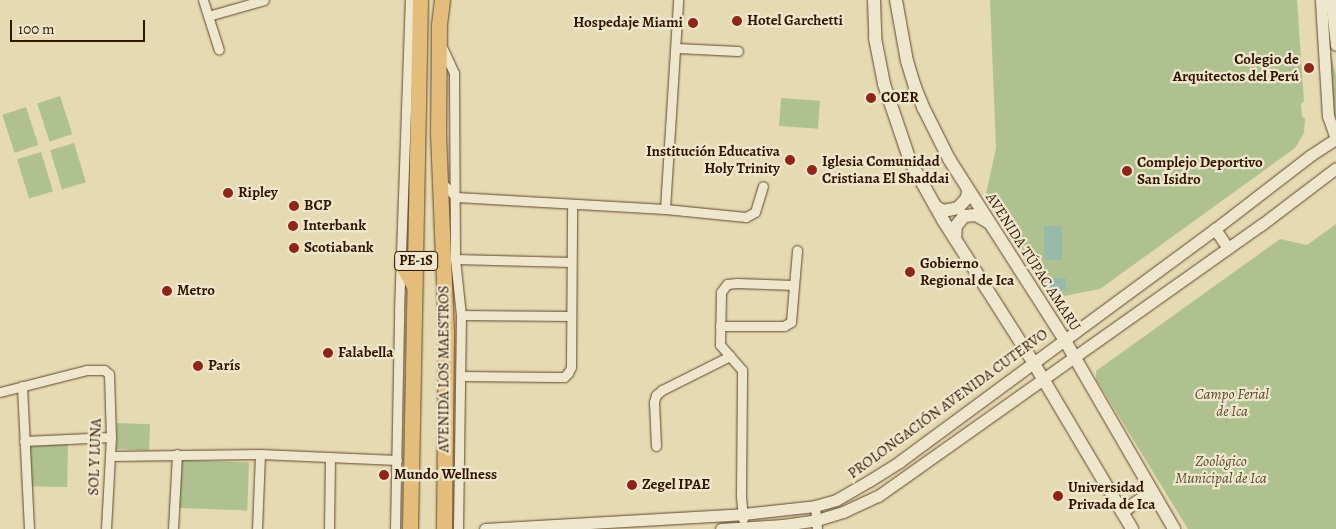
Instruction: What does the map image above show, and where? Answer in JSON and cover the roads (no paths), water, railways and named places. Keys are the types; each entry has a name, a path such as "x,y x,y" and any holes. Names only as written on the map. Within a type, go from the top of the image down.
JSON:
{"highway":[{"name":"AVENIDA LOS MAESTROS","path":"410,529 416,287 415,34 420,0"},
{"name":"AVENIDA LOS MAESTROS","path":"442,0 438,40 439,181 446,333 444,529"},
{"path":"438,40 442,22 454,0"},
{"path":"402,264 416,287"}],"main road":[{"path":"874,0 876,38 884,84 910,161 935,206 1033,362 1132,529"},
{"name":"AVENIDA TÚPAC AMARU","path":"896,0 907,61 923,107 968,190 1064,339 1174,529"},
{"path":"935,206 943,211 958,208 967,198 968,190"},
{"path":"955,239 956,226 964,216 976,215 988,222"},
{"path":"1122,512 1152,492"}],"street":[{"path":"203,0 219,50"},
{"path":"208,16 264,0"},
{"path":"396,526 402,264 415,34 410,0"},
{"path":"665,209 678,0"},
{"path":"1321,0 1333,39"},
{"path":"1331,0 1333,39 1328,116 1336,139"},
{"path":"438,40 454,73 456,259 461,315 458,529"},
{"path":"676,48 738,50"},
{"name":"PROLONGACIÓN AVENIDA CUTERVO","path":"485,529 543,528 742,514 815,506 836,500 899,462 1215,228 1310,155 1336,139"},
{"name":"PROLONGACIÓN AVENIDA CUTERVO","path":"721,529 817,524 878,496 1228,248 1336,168"},
{"path":"439,181 456,197 751,215 755,212 763,186"},
{"path":"461,376 564,377 571,367 570,262 572,204"},
{"path":"1215,228 1228,248"},
{"path":"720,326 784,326 791,322 797,250"},
{"path":"456,259 570,262"},
{"path":"744,527 742,514 742,370 720,345 721,292 727,284 794,286"},
{"path":"461,315 571,316"},
{"path":"656,446 654,402 656,395 730,356"},
{"name":"SOL Y LUNA","path":"22,386 97,369 109,374 111,387 111,437 106,529"},
{"path":"0,392 22,386 29,529"},
{"path":"24,441 111,437"},
{"path":"173,529 177,454"},
{"path":"110,456 260,454 397,460"},
{"path":"257,529 260,454"},
{"path":"329,529 330,457"},
{"path":"869,481 878,496"},
{"path":"815,506 817,524"}],"place":[{"name":"Hotel Garchetti","path":"737,21"},
{"name":"Hospedaje Miami","path":"693,23"},
{"name":"Colegio de Arquitectos del Perú","path":"1309,68"},
{"name":"COER","path":"871,98"},
{"name":"Institución Educativa Holy Trinity","path":"790,160"},
{"name":"Iglesia Comunidad Cristiana El Shaddai","path":"812,170"},
{"name":"Complejo Deportivo San Isidro","path":"1127,171"},
{"name":"Ripley","path":"228,193"},
{"name":"BCP","path":"294,206"},
{"name":"Interbank","path":"293,226"},
{"name":"Scotiabank","path":"294,248"},
{"name":"Gobierno Regional de Ica","path":"910,272"},
{"name":"Metro","path":"167,291"},
{"name":"Falabella","path":"328,353"},
{"name":"París","path":"198,366"},
{"name":"Mundo Wellness","path":"384,475"},
{"name":"Zegel IPAE","path":"632,485"},
{"name":"Universidad Privada de Ica","path":"1058,496"}],"park label":[{"name":"Campo Ferial de Ica","path":"1232,402"},
{"name":"Zoológico Municipal de Ica","path":"1221,470"}]}
